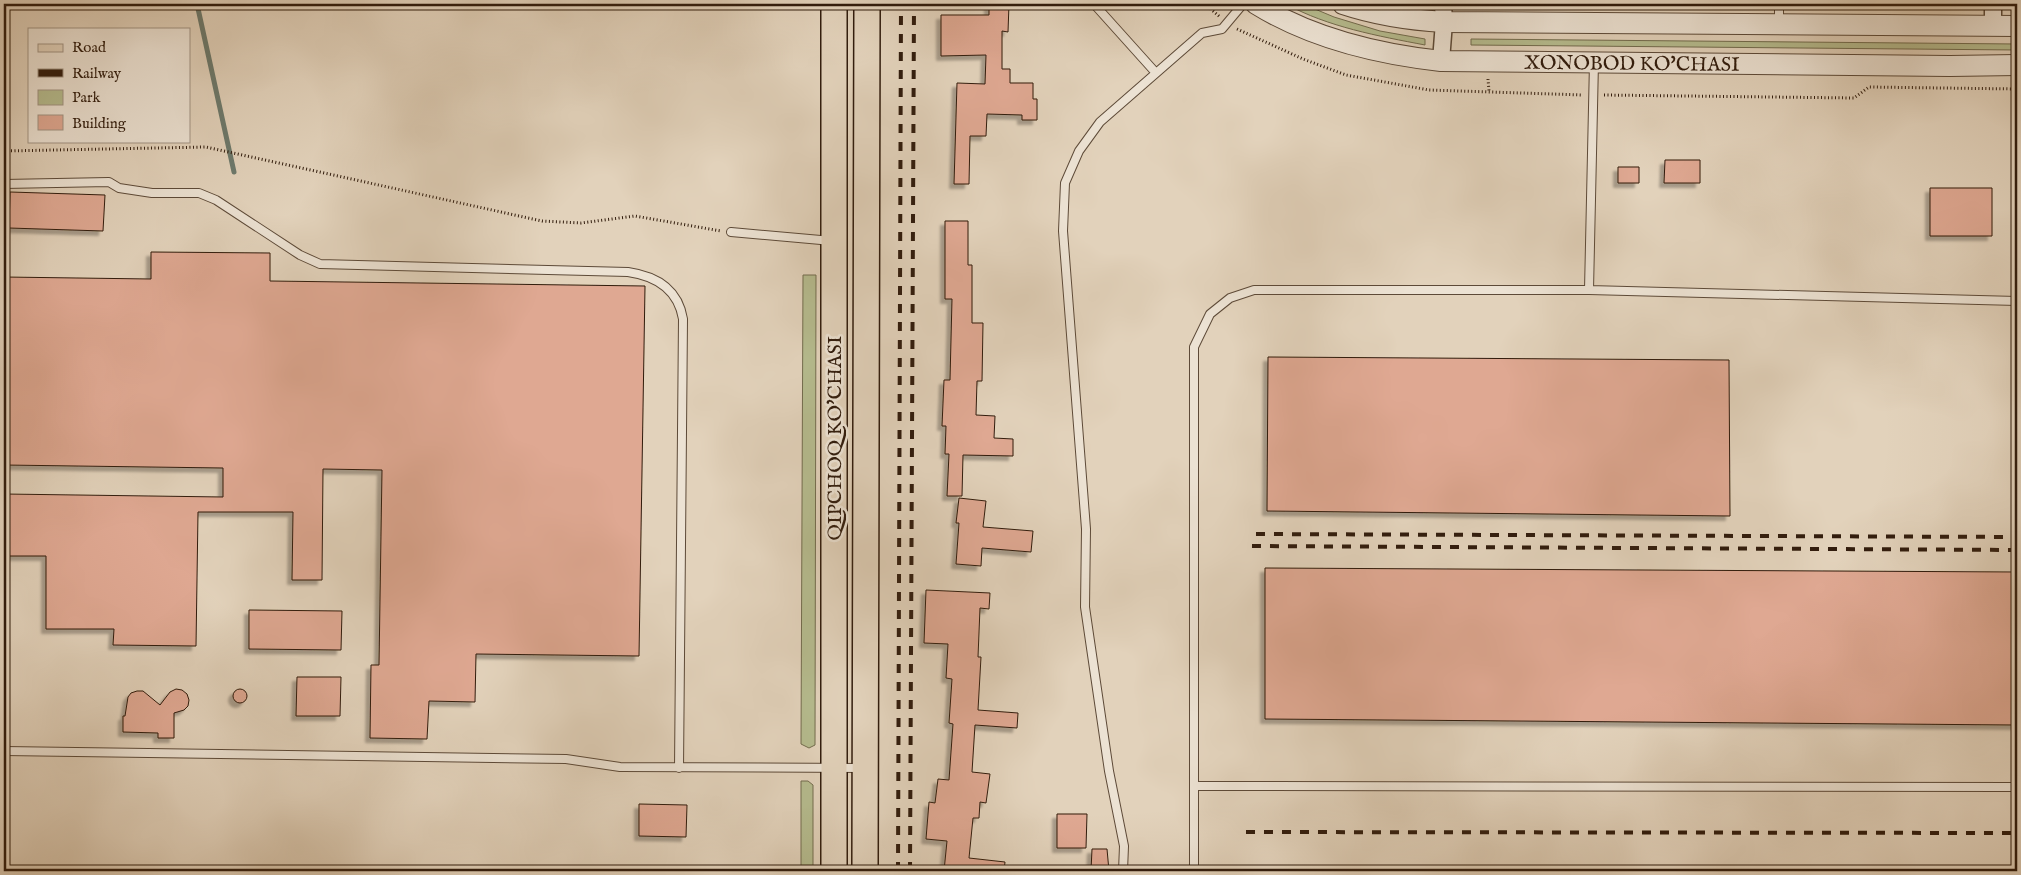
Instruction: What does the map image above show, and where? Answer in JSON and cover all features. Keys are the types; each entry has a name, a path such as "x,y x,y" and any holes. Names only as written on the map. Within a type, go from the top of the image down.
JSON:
{"main road":[{"name":"QIPCHOQ KO'CHASI","path":"834,4 834,871"},
{"name":"QIPCHOQ KO'CHASI","path":"865,871 867,4"}],"street":[{"name":"XONOBOD KO'CHASI","path":"1256,4 1300,26 1340,42 1441,61 1950,66 2017,64"},
{"name":"XONOBOD KO'CHASI","path":"1343,4 1367,12 1405,19 1444,13 1778,24 1950,27 2017,26"},
{"path":"1993,4 1993,26"},
{"path":"1441,61 1444,13"}],"lane":[{"path":"1094,4 1156,73"},
{"path":"1123,871 1124,846 1109,771 1085,607 1086,529 1063,231 1065,183 1079,151 1100,122 1202,33 1222,28 1243,4"},
{"path":"1778,24 1779,4"},
{"path":"1589,290 1594,62"},
{"path":"4,184 109,182 119,188 152,193 199,193 216,200 300,255 320,264 628,272 648,276 666,286 678,301 683,319 679,768"},
{"path":"732,232 834,242"},
{"path":"1194,871 1194,347 1210,314 1230,298 1254,290 1589,290 2017,301"},
{"path":"4,752 566,759 620,767 865,768"},
{"path":"1194,786 2017,787"}],"path":[{"path":"1488,75 1489,91"},
{"path":"4,151 206,147 542,221 581,223 635,216 676,225 732,232"}],"green space":[{"path":"1286,4 1303,4 1334,17 1380,31 1425,39 1425,45 1336,25"},
{"path":"1471,39 2017,44 2017,50 1471,45"},
{"path":"803,275 816,275 815,745 809,748 801,744"},
{"path":"801,781 808,781 813,785 813,871 801,871"}],"building":[{"path":"989,4 1009,4 1008,32 1002,31 1002,69 1010,69 1010,83 1033,83 1033,99 1037,99 1037,120 1022,120 1022,115 987,114 986,136 970,136 969,184 954,184 957,83 985,84 986,55 941,56 941,15 989,15"},
{"path":"1665,160 1700,160 1700,183 1664,183"},
{"path":"1618,167 1639,167 1639,183 1618,183"},
{"path":"1930,188 1992,188 1992,236 1930,236"},
{"path":"10,192 105,195 103,231 9,228"},
{"path":"945,221 968,221 968,265 972,265 972,323 983,323 982,381 977,381 976,415 995,416 994,438 1013,439 1013,456 963,455 962,496 947,496 949,454 945,454 946,426 942,426 944,380 950,380 952,299 945,299"},
{"path":"151,252 270,253 270,281 645,286 639,656 476,654 475,702 429,701 427,739 370,738 371,665 379,665 382,470 323,469 322,580 292,580 293,512 198,512 196,646 113,645 114,629 46,629 46,556 4,556 4,494 223,497 223,468 4,465 4,277 151,279"},
{"path":"1268,357 1729,360 1730,516 1267,511"},
{"path":"959,498 986,501 983,527 1033,531 1031,552 982,548 981,566 956,564 959,523 956,523"},
{"path":"1265,568 2017,572 2017,725 1265,719"},
{"path":"926,590 990,593 989,609 980,608 978,657 981,657 978,710 1018,713 1017,728 975,725 972,772 990,774 986,803 980,802 979,818 973,818 969,858 1005,862 1004,871 944,871 947,841 926,839 929,802 935,803 938,779 949,780 953,724 949,723 952,679 946,678 948,644 924,643"},
{"path":"249,610 342,611 341,650 249,649"},
{"path":"297,677 341,677 340,716 296,716"},
{"path":"176,689 182,690 187,694 189,700 188,706 184,710 174,713 174,738 158,738 158,733 123,732 123,716 125,716 128,697 131,693 143,691 160,705 170,692"},
{"path":"240,689 245,691 247,696 245,701 240,703 235,701 233,696 235,691"},
{"path":"639,804 687,805 686,837 639,836"},
{"path":"1057,814 1087,814 1086,848 1057,848"},
{"path":"1092,849 1107,849 1109,871 1091,871"}],"waterway":[{"path":"197,4 234,172"}],"railway":[{"path":"898,871 901,4"},
{"path":"910,871 914,4"},
{"path":"1256,534 2017,537"},
{"path":"1252,546 2017,550"},
{"path":"1246,832 2017,833"}]}
